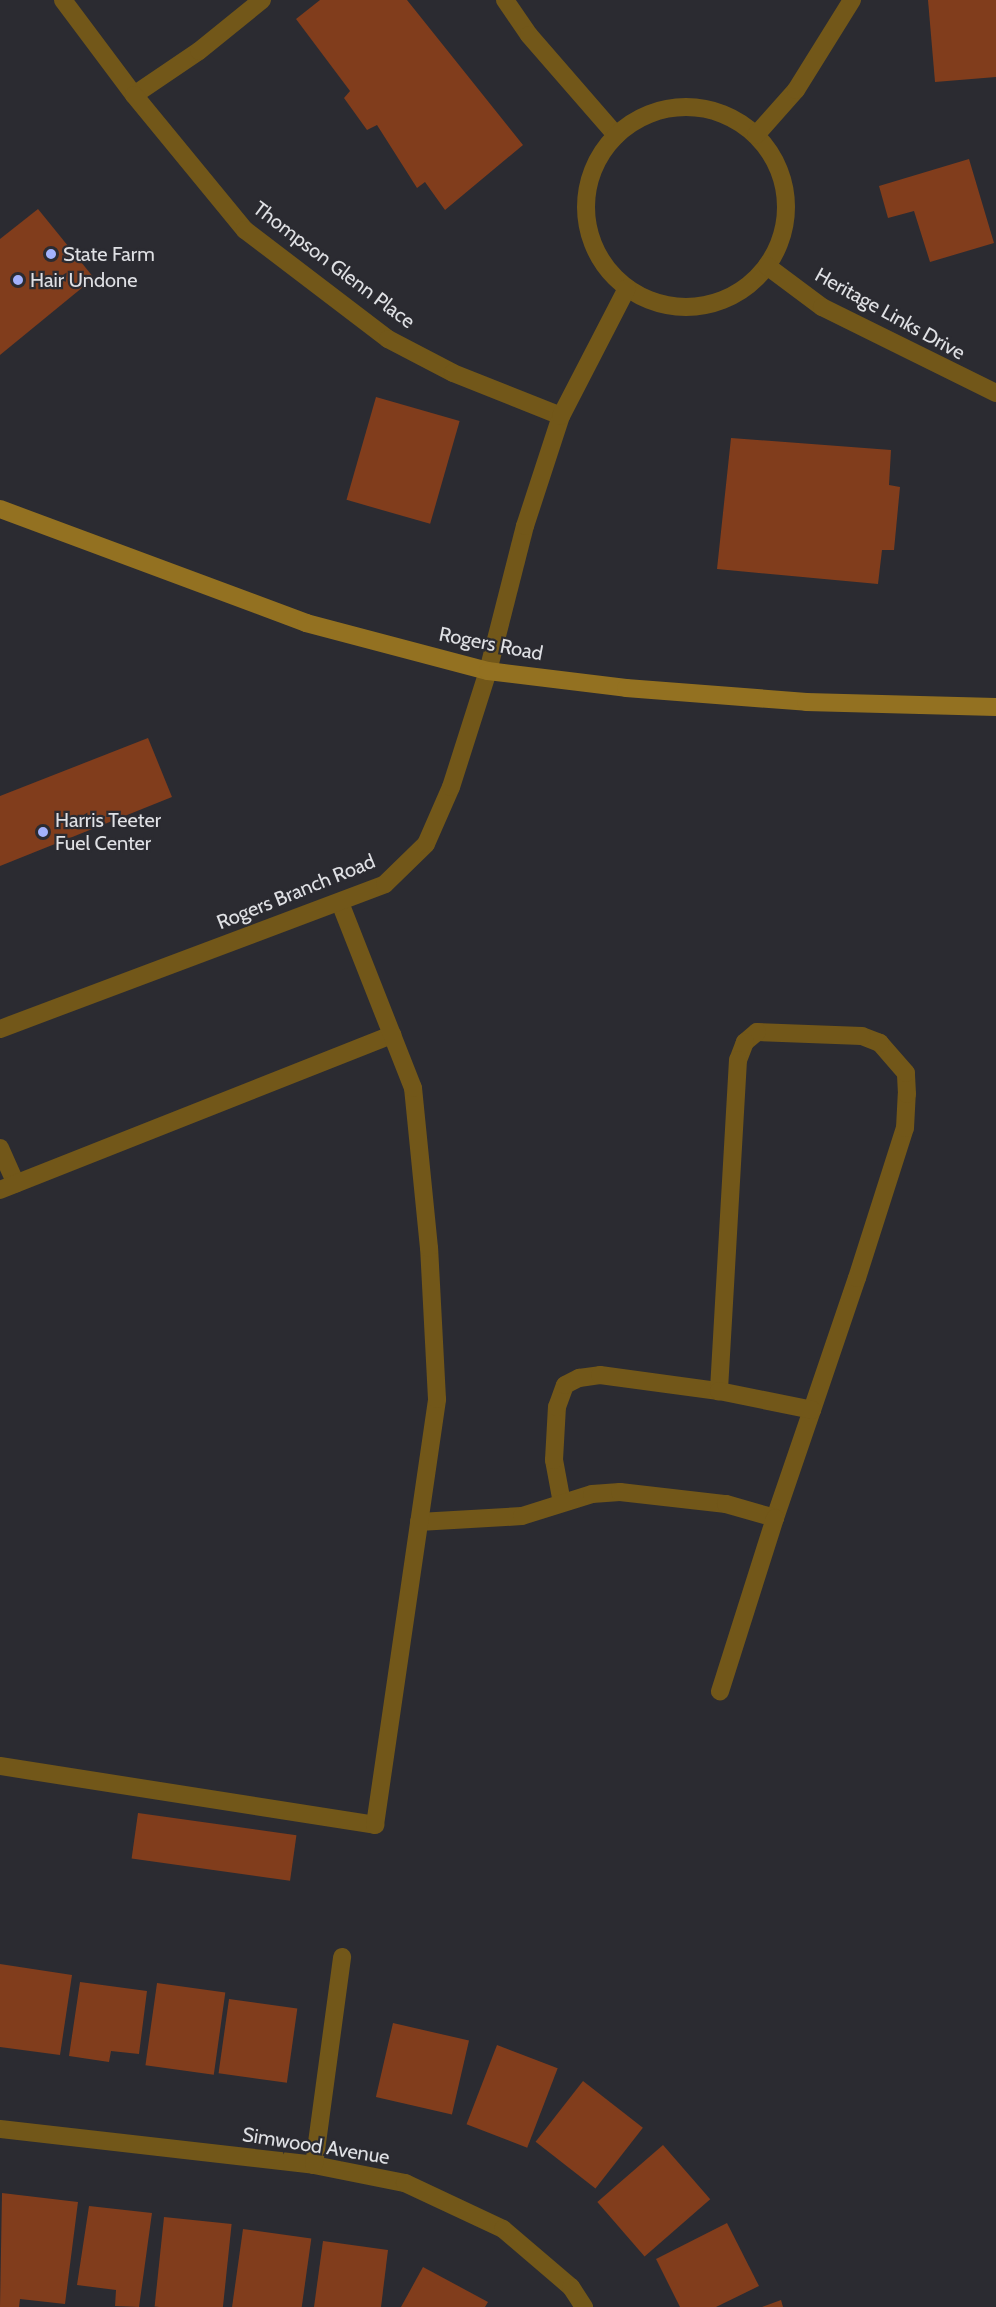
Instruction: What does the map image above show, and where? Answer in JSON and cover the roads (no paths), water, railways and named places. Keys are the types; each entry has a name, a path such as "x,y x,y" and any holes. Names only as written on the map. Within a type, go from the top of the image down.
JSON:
{"main road":[{"name":"Rogers Road","path":"0,508 306,623 488,671 626,688 806,702 996,707"}],"street":[{"name":"Thompson Glenn Place","path":"63,0 134,95 245,230 388,339 453,373 561,416"},
{"path":"134,95 199,51 262,0"},
{"path":"505,0 528,35 616,135"},
{"path":"756,135 796,90 852,0"},
{"path":"671,108 701,108 731,118 756,135 782,176 786,199 779,246 767,266 744,288 716,302 686,307 655,302 627,288 606,268 592,243 586,214 591,176 598,158 616,135 641,117 671,108"},
{"name":"Heritage Links Drive","path":"767,266 822,307 996,393"},
{"path":"488,671 525,526 561,416 627,288"},
{"name":"Rogers Branch Road","path":"0,1029 340,903 385,884 426,844 451,787 488,671"},
{"path":"0,1766 375,1825 437,1399 429,1248 413,1088 340,903"},
{"path":"719,1391 738,1060 745,1042 757,1032 862,1036 880,1043 906,1073 904,1128 720,1690"},
{"path":"0,1148 8,1187 392,1035"},
{"path":"562,1503 555,1482 557,1407 564,1385 579,1378 600,1375 719,1391 812,1410"},
{"path":"419,1522 522,1516 592,1494 620,1492 726,1504 775,1518"},
{"path":"314,2165 342,1957"},
{"name":"Simwood Avenue","path":"0,2129 314,2165 405,2183 503,2229 571,2288 584,2307"}],"place":[{"name":"State Farm","path":"51,254"},
{"name":"Hair Undone","path":"18,280"},
{"name":"Harris Teeter Fuel Center","path":"43,832"}]}
